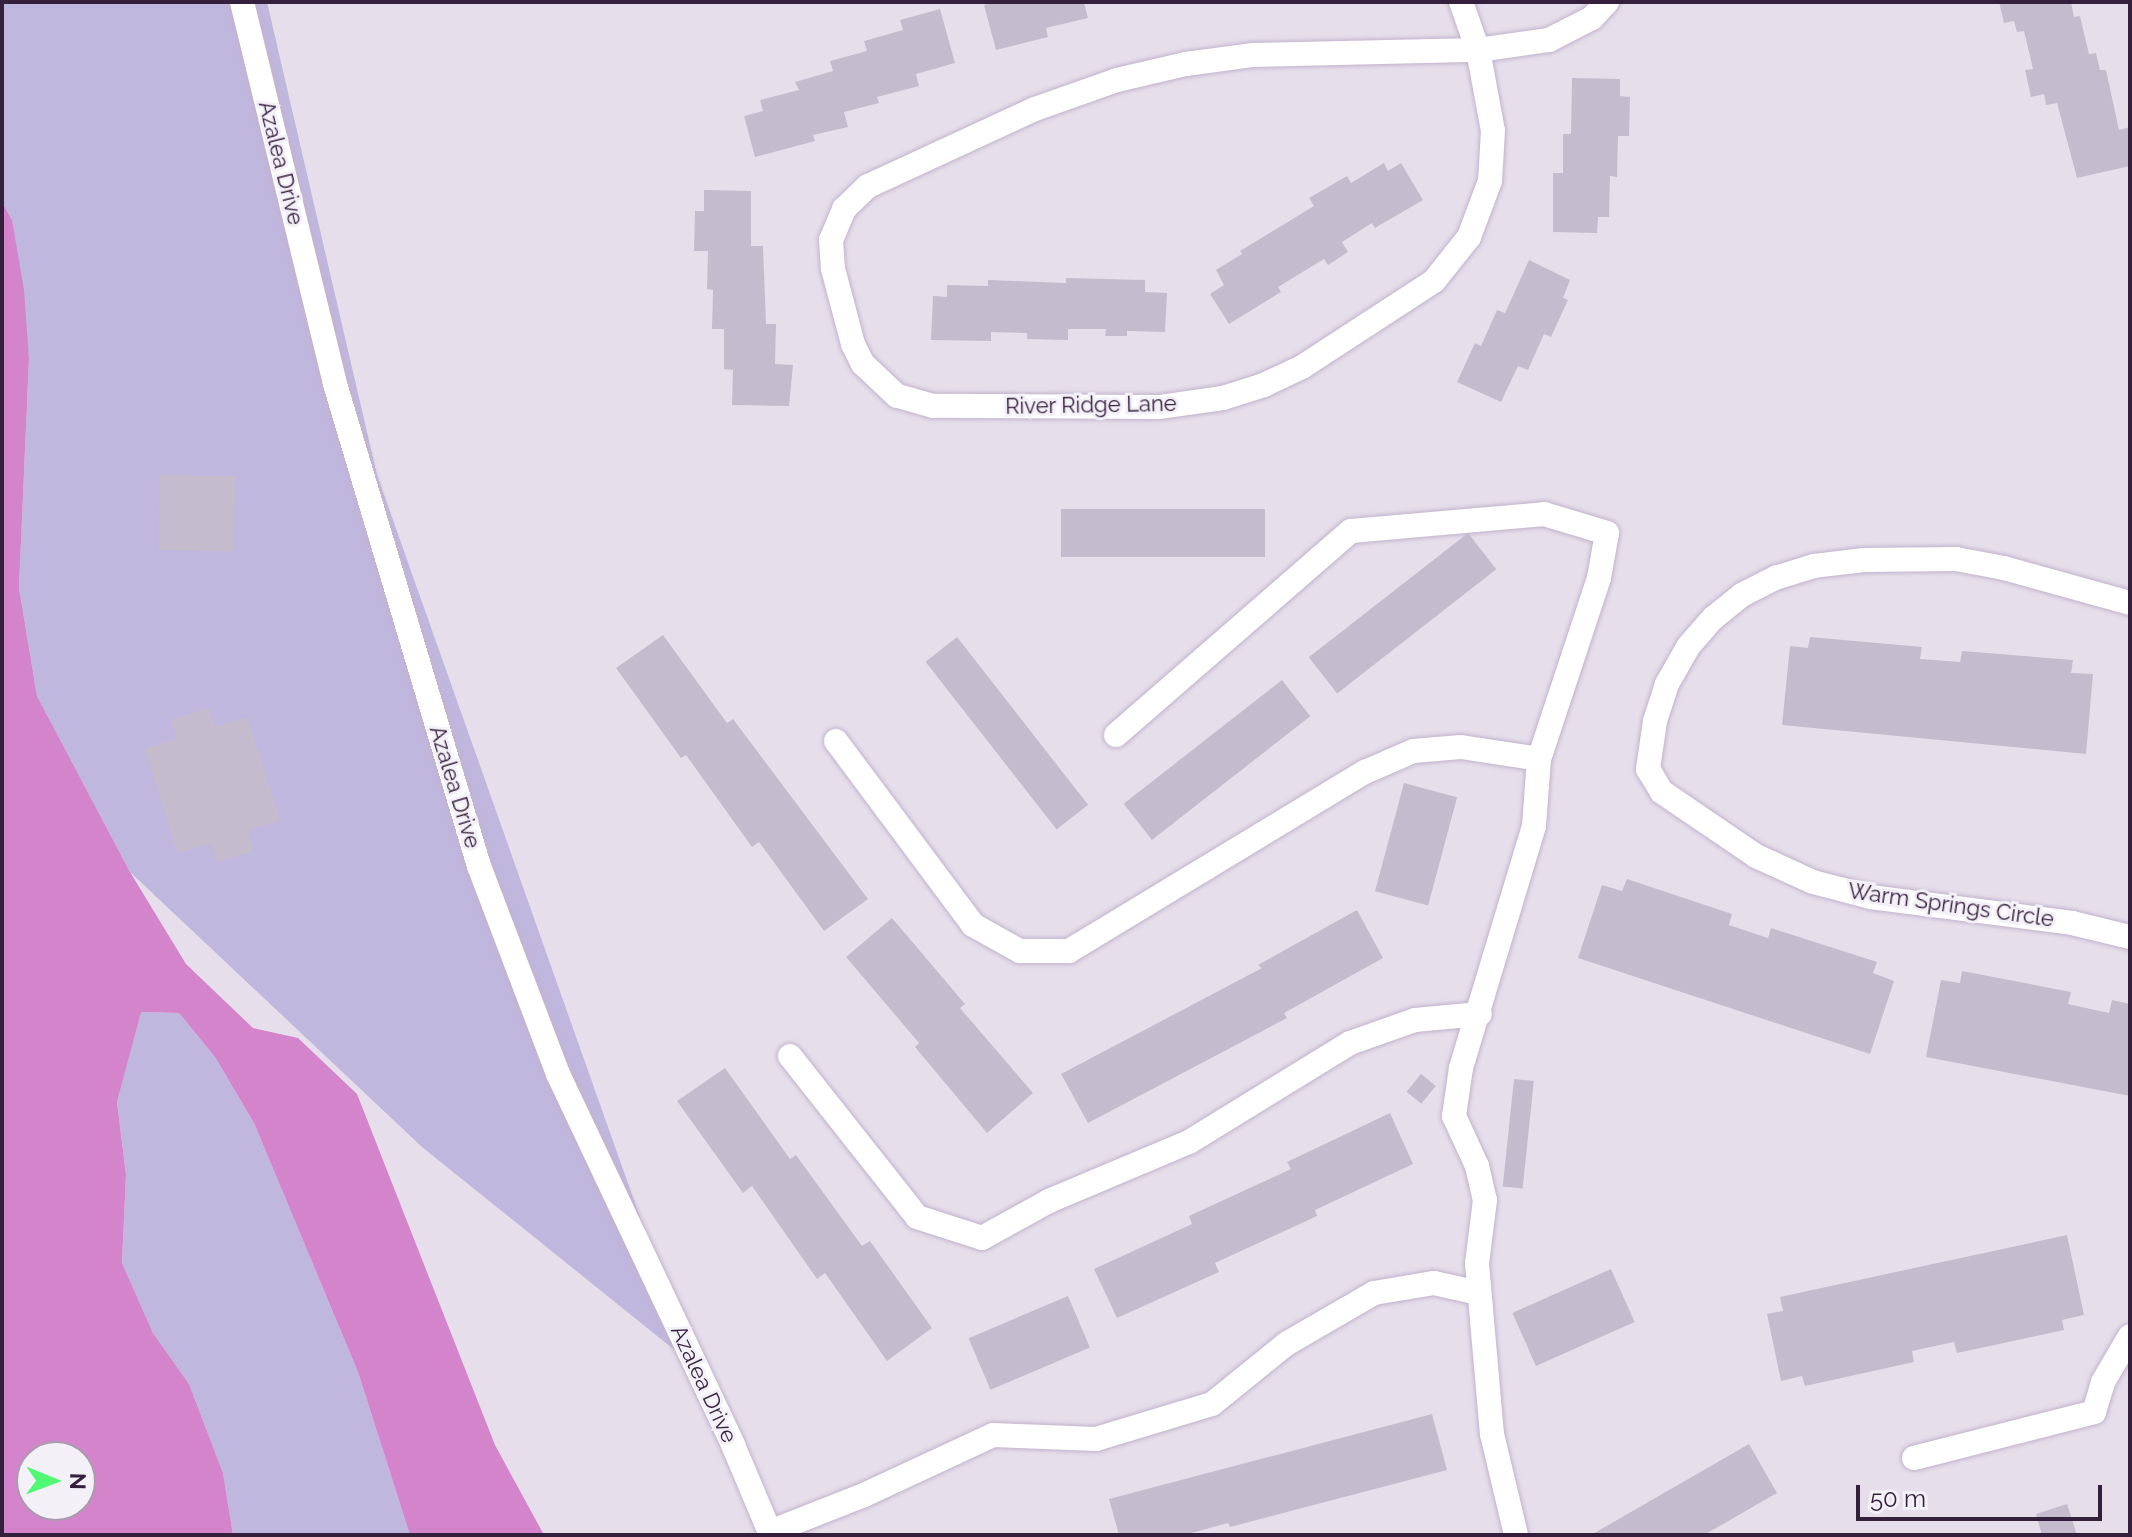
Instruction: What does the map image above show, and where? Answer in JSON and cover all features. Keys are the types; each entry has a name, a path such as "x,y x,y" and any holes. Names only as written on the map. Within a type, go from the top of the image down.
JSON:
{"street":[{"name":"Azalea Drive","path":"242,2 335,384 479,866 558,1074 771,1533"},
{"path":"1461,2 1478,50"},
{"name":"River Ridge Lane","path":"1478,50 1493,131 1490,181 1469,237 1434,281 1302,367 1277,379 1223,398 1159,407 933,406 897,396 863,364 853,344 833,269 831,240 844,209 868,186 1035,109 1117,80 1186,64 1253,55 1478,50 1549,40 1592,18 1607,2"},
{"path":"1116,735 1351,531 1544,514 1607,533 1599,578 1539,759 1534,826 1480,1014 1461,1068 1454,1116 1477,1166 1485,1200 1477,1263 1479,1293 1492,1434 1512,1534"},
{"name":"Warm Springs Circle","path":"2130,603 2004,568 1956,559 1864,560 1814,566 1777,577 1733,602 1713,618 1688,647 1667,684 1655,721 1648,769 1662,792 1756,856 1813,882 1870,897 2072,923 2130,937"},
{"path":"836,741 973,925 1020,951 1069,951 1365,772 1413,751 1461,747 1539,759"},
{"path":"790,1056 917,1217 982,1238 1049,1201 1189,1142 1350,1043 1415,1020 1480,1014"},
{"path":"771,1533 864,1495 993,1435 1096,1439 1212,1404 1286,1344 1374,1293 1434,1283 1479,1293"},
{"path":"1914,1458 2094,1412 2103,1382 2130,1336"}],"shaded area":[{"path":"2,2 267,2 377,475 692,1364 422,1147 130,872 37,696 19,588 29,359 12,220 2,202"},
{"path":"2,202 12,220 24,290 29,359 19,588 37,696 130,872 186,964 253,1028 298,1038 357,1094 495,1445 544,1535 410,1535 358,1372 254,1123 215,1057 179,1013 141,1012 117,1102 126,1175 122,1263 153,1333 189,1384 223,1473 233,1535 2,1535"},
{"path":"140,1012 179,1013 215,1057 254,1123 358,1372 410,1535 233,1535 223,1473 189,1384 153,1333 122,1263 126,1175 117,1102"}],"building":[{"path":"996,2 1084,2 1088,18 1046,28 1048,37 996,50 984,5"},
{"path":"1999,2 2071,2 2074,17 2080,16 2089,54 2096,53 2100,70 2106,70 2119,130 2130,127 2130,166 2077,178 2057,103 2046,105 2044,94 2031,97 2025,70 2033,69 2024,31 2017,32 2014,21 2004,23"},
{"path":"940,9 955,63 916,74 919,86 877,97 879,103 844,112 848,127 813,135 815,141 755,157 744,116 763,111 760,100 799,90 795,82 833,71 830,61 867,51 864,41 903,30 900,20"},
{"path":"1572,78 1620,79 1620,96 1630,97 1629,136 1618,136 1617,177 1610,176 1609,217 1598,217 1597,233 1553,232 1553,173 1563,173 1563,134 1571,134"},
{"path":"1384,163 1388,171 1401,163 1423,200 1375,228 1372,223 1342,242 1348,252 1328,265 1324,259 1278,287 1281,292 1229,324 1210,294 1224,285 1216,270 1242,254 1240,251 1314,206 1309,198 1347,176 1351,183"},
{"path":"704,190 751,191 751,246 763,246 766,324 776,324 775,364 793,365 789,406 732,405 733,370 724,369 724,329 712,329 713,290 707,289 708,251 694,251 695,211 704,211"},
{"path":"1529,260 1570,280 1563,298 1568,300 1551,337 1544,334 1528,370 1518,366 1501,402 1457,382 1475,343 1481,346 1497,310 1505,313"},
{"path":"1066,278 1145,280 1145,292 1167,293 1165,332 1127,331 1127,336 1105,336 1106,329 1068,329 1068,340 1027,339 1027,333 991,332 991,341 931,340 933,296 947,297 947,285 988,286 988,280 1066,283"},
{"path":"160,475 235,476 234,551 159,550"},
{"path":"1061,509 1265,509 1265,557 1061,557"},
{"path":"1468,533 1496,569 1337,694 1309,657"},
{"path":"663,635 727,723 733,719 868,899 824,931 759,842 752,847 686,755 681,758 616,668"},
{"path":"957,637 1088,805 1057,829 925,662"},
{"path":"1810,637 1922,647 1920,659 1960,662 1962,651 2073,660 2071,673 2093,674 2086,754 1782,725 1790,646 1808,648"},
{"path":"1282,680 1310,716 1152,840 1124,804"},
{"path":"208,708 215,727 247,717 280,820 248,830 254,851 217,862 211,843 178,853 145,749 176,739 171,720"},
{"path":"1404,783 1457,797 1428,905 1375,891"},
{"path":"1627,879 1732,914 1729,925 1768,938 1771,928 1877,962 1873,973 1894,981 1870,1054 1578,958 1602,885 1622,891"},
{"path":"1357,910 1383,958 1284,1013 1287,1018 1088,1123 1061,1074 1262,968 1258,965"},
{"path":"892,918 965,1004 960,1008 1033,1093 987,1133 915,1047 919,1043 846,957"},
{"path":"1962,971 2071,992 2068,1004 2109,1013 2112,1000 2130,1004 2130,1096 1926,1057 1941,980 1960,983"},
{"path":"725,1068 790,1159 796,1155 862,1246 870,1241 932,1328 887,1361 825,1273 817,1279 752,1186 743,1193 677,1101"},
{"path":"1421,1074 1436,1086 1421,1104 1407,1092"},
{"path":"1514,1079 1534,1081 1523,1188 1503,1186"},
{"path":"1390,1113 1413,1164 1315,1210 1317,1216 1215,1263 1219,1272 1117,1318 1094,1269 1192,1224 1189,1216 1291,1169 1287,1162"},
{"path":"2067,1235 2084,1315 2062,1320 2064,1330 1957,1353 1954,1342 1912,1351 1914,1362 1805,1386 1802,1376 1781,1381 1767,1314 1783,1311 1780,1297"},
{"path":"1611,1269 1635,1322 1536,1366 1512,1313"},
{"path":"1068,1296 1090,1348 990,1390 969,1338"},
{"path":"1432,1414 1447,1470 1230,1527 1228,1523 1184,1535 1119,1535 1109,1499"},
{"path":"1749,1444 1777,1493 1704,1535 1591,1535"},
{"path":"2067,1504 2077,1535 2042,1535 2036,1514"}]}
